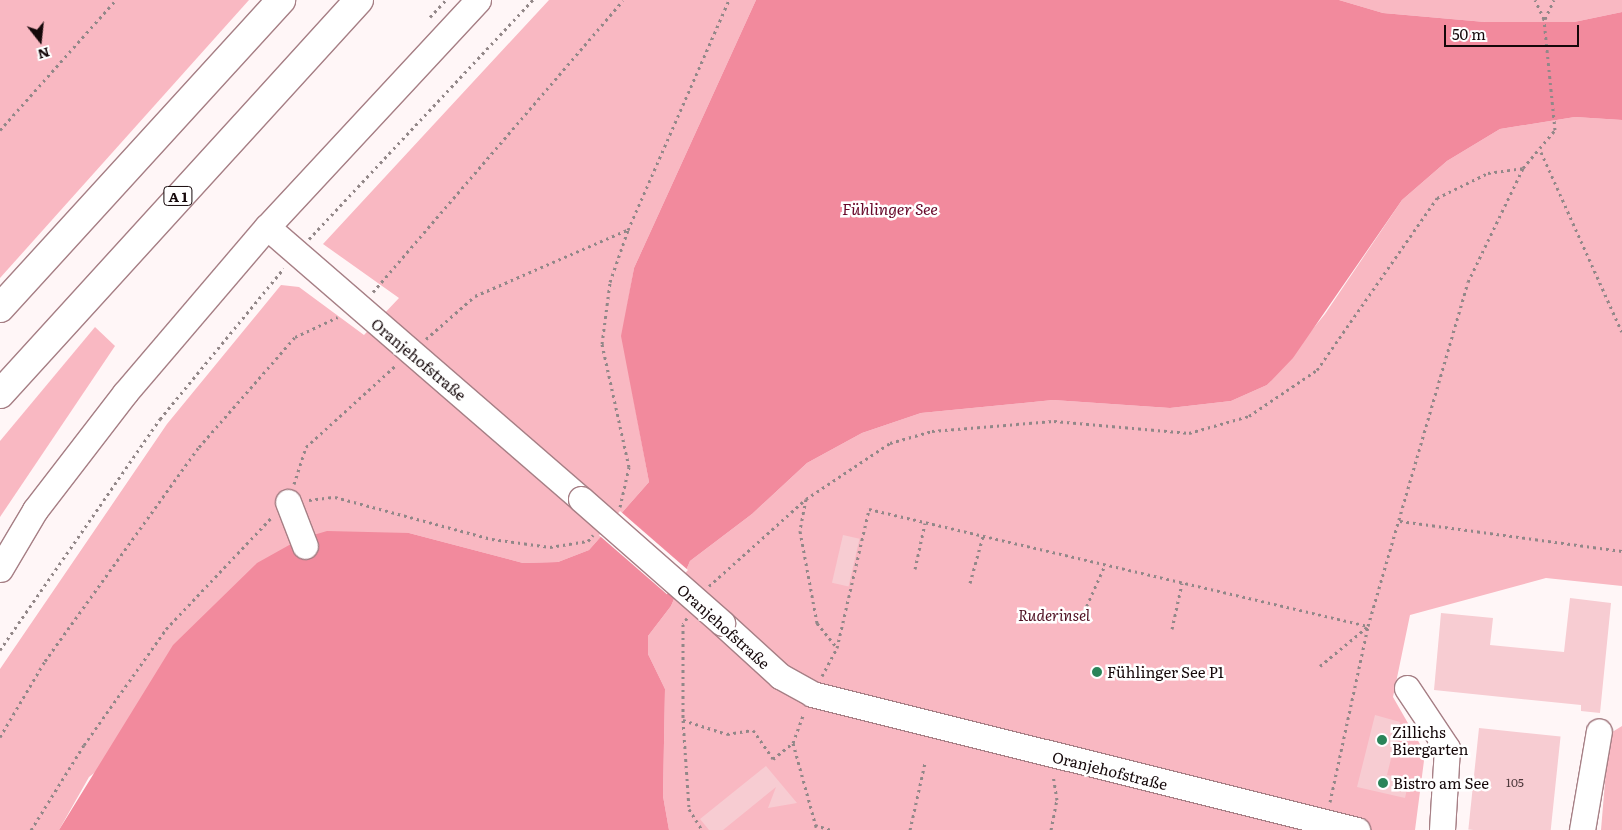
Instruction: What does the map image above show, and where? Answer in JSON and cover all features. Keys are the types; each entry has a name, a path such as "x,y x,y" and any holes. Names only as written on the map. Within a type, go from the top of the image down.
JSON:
{"highway":[{"path":"0,308 282,0"},
{"name":"A 1","path":"0,394 358,0"}],"street":[{"path":"0,569 34,510 125,393 267,227 478,0"},
{"name":"Oranjehofstraße","path":"267,227 294,255 412,352 780,676 812,694 1050,755 1357,830"},
{"path":"288,502 305,546"},
{"path":"1407,688 1448,748 1442,830"},
{"path":"1582,830 1599,731"}],"path":[{"path":"0,130 116,0"},
{"path":"0,650 160,419 294,255 533,0"},
{"path":"0,737 45,661 199,446 295,336 359,308 623,0"},
{"path":"614,513 621,506 629,467 606,377 602,324 628,230 729,0"},
{"path":"1326,823 1368,626 1468,282 1523,168 1541,152 1554,130 1544,20 1535,0"},
{"path":"1544,20 1554,0"},
{"path":"1541,152 1622,332"},
{"path":"838,648 817,624 800,531 806,499 890,443 932,431 1054,421 1189,433 1249,416 1316,370 1438,198 1488,173 1523,168"},
{"path":"31,830 84,745 166,629 240,547 288,502 306,447 475,296 628,230"},
{"path":"288,502 335,497 492,539 550,547 588,541 601,527"},
{"path":"702,830 689,810 683,720 726,734 752,730 773,759 793,743 812,694 838,648 869,509 1368,626"},
{"path":"1400,521 1622,551"},
{"path":"915,569 926,523"},
{"path":"970,583 983,536"},
{"path":"1084,612 1105,565"},
{"path":"1172,629 1182,583"},
{"path":"1320,666 1368,626"},
{"path":"793,743 809,789 816,830"},
{"path":"1050,755 1058,800 1051,830"},
{"path":"910,830 925,763"},
{"path":"814,825 831,830"}],"green space":[{"path":"0,0 249,0 0,278"},
{"path":"549,0 756,0 634,268 622,336 649,482 589,550 558,562 523,563 409,533 89,777 59,830 0,830 0,669 167,424 281,285 299,287 364,335 399,298 323,244"},
{"path":"1339,0 1622,0 1622,12 1574,22 1485,22 1383,13"},
{"name":"Ruderinsel","path":"1575,117 1622,120 1622,586 1546,578 1410,615 1393,697 1425,753 1415,830 669,830 663,796 665,689 648,654 648,636 671,606 690,561 752,514 807,463 862,433 921,413 1053,400 1170,408 1231,401 1267,385 1325,314 1402,200 1447,161 1500,129"},
{"path":"95,327 115,346 0,517 0,441"},
{"path":"1622,726 1622,830 1601,830 1609,734"}],"water":[{"name":"Fühlinger See","path":"756,0 1339,0 1383,13 1485,22 1574,22 1622,12 1622,120 1575,117 1500,129 1447,161 1402,200 1293,358 1267,385 1231,401 1170,408 1053,400 921,413 862,433 807,463 752,514 690,561 671,606 648,636 648,654 665,689 663,796 669,830 59,830 173,645 257,563 300,539 327,531 409,533 523,563 558,562 589,550 649,482 621,336 634,268"}],"pier":[{"path":"620,511 688,570 667,594 599,535"}],"building":[{"path":"843,535 860,539 849,587 832,583"},
{"path":"1570,598 1611,603 1600,713 1581,711 1581,705 1434,690 1441,613 1493,618 1490,645 1564,652"},
{"path":"1375,715 1400,722 1387,775 1409,780 1405,798 1357,787"},
{"path":"1479,728 1561,737 1551,830 1468,829"},
{"path":"766,766 797,803 768,808 776,787 723,830 709,830 700,819"}],"place":[{"name":"Fühlinger See P1","path":"1097,672"},
{"name":"Zillichs Biergarten","path":"1382,740"},
{"name":"Bistro am See","path":"1383,783"}]}
